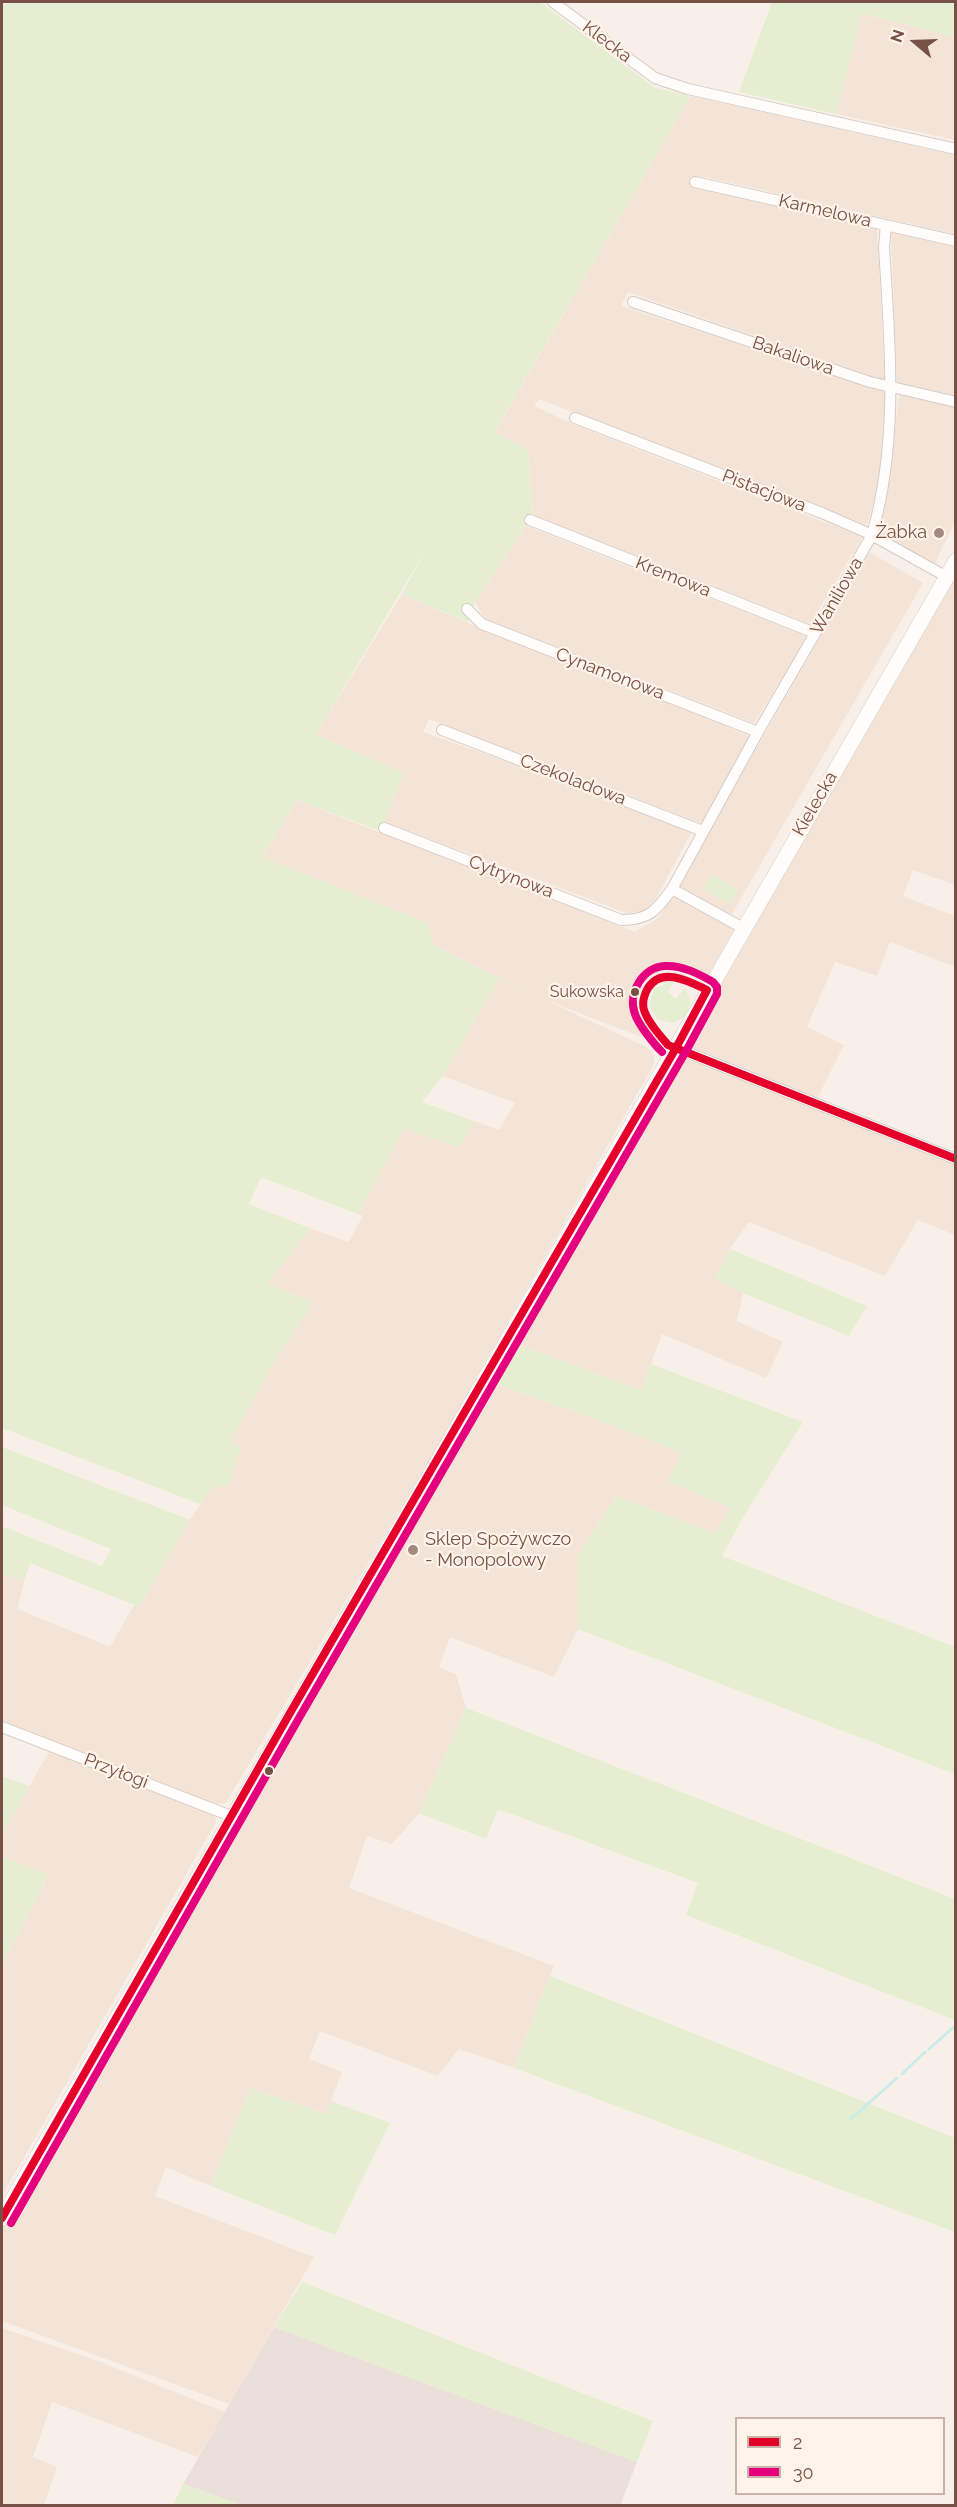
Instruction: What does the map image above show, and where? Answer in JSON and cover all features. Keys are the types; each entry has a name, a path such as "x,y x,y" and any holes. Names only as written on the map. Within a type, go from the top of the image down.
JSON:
{"street":[{"name":"Klecka","path":"553,2 662,81 688,89 956,149"},
{"name":"Karmelowa","path":"695,182 956,241"},
{"name":"Waniliowa","path":"639,920 657,909 672,889 758,732 872,535 879,511 886,468 892,389 884,247 886,225"},
{"name":"Bakaliowa","path":"633,302 892,389 956,402"},
{"name":"Pistacjowa","path":"575,418 822,513 872,535 946,577"},
{"name":"Kremowa","path":"530,520 815,633"},
{"name":"Kielecka","path":"676,1048 956,561"},
{"name":"Cynamonowa","path":"467,609 482,624 758,732"},
{"name":"Czekoladowa","path":"442,730 703,831"},
{"name":"Cytrynowa","path":"384,828 621,920 639,920"},
{"path":"672,889 743,928"},
{"path":"2,2218 231,1816 676,1048 956,1159"},
{"name":"Przyłogi","path":"2,1727 231,1816"}],"shaded area":[{"path":"861,13 955,37 955,140 836,114"},
{"path":"691,96 955,155 955,234 700,176 699,188 877,229 885,381 628,292 621,306 888,393 878,487 867,525 539,399 534,406 575,425 863,537 810,624 533,515 528,450 494,433"},
{"path":"891,232 955,246 955,396 897,384"},
{"path":"899,394 955,406 955,522 934,565 878,531 891,466"},
{"path":"526,526 808,637 754,723 485,619 475,602"},
{"path":"869,552 923,583 729,919 677,887"},
{"path":"955,577 955,885 913,870 903,896 955,916 955,967 890,942 877,976 835,962 807,1027 844,1045 817,1099 685,1050 775,885"},
{"path":"402,594 489,632 657,696 750,737 702,822 429,719 423,732 585,789 692,831 656,899 644,911 626,913 385,822 403,773 316,735"},
{"path":"297,800 635,932 658,918 674,895 735,928 705,982 688,973 666,969 645,978 636,990 634,1012 646,1039 543,999 647,1047 654,1054 654,1064 439,1444 226,1803 215,1804 2,1726 2,1573 24,1581 18,1609 110,1647 134,1605 140,1606 173,1546 211,1488 229,1441 276,1359 313,1302 267,1284 310,1228 348,1242 363,1216 358,1214 404,1128 459,1147 474,1121 499,1130 515,1103 443,1076 498,979 505,981 262,858"},
{"path":"680,1056 955,1163 955,1235 918,1220 885,1276 749,1222 730,1249 715,1279 743,1293 737,1321 783,1342 766,1378 662,1334 641,1390 511,1342"},
{"path":"487,1381 599,1420 683,1453 668,1481 732,1508 714,1533 616,1496 578,1555 578,1629 554,1677 450,1637 439,1667 456,1674 466,1708 419,1813 392,1844 367,1836 349,1888 554,1966 514,2068 459,2049 438,2076 320,2031 309,2059 342,2072 326,2114 250,2088 211,2186 166,2167 155,2196 314,2257 229,2404 2,2321 2,2228"},
{"path":"50,1750 212,1812 217,1820 2,2196 2,1965 48,1876 2,1857 2,1834"},
{"path":"274,2327 637,2462 620,2506 241,2505 183,2484"},
{"path":"2,2328 98,2361 225,2412 198,2457 52,2402 33,2457 57,2467 44,2505 2,2505"}],"green space":[{"path":"2,2 540,2 655,88 691,96 494,432 528,450 533,515 475,602 468,622 402,594 425,551 316,735 403,773 385,822 378,830 297,800 262,857 427,923 433,945 529,993 498,979 443,1076 422,1102 474,1121 460,1147 404,1129 358,1214 261,1177 249,1204 310,1228 267,1284 313,1302 276,1359 230,1441 241,1447 229,1485 211,1488 200,1504 2,1428"},
{"path":"772,2 955,2 955,37 862,13 836,114 739,92"},
{"path":"712,874 738,889 730,904 704,889"},
{"path":"674,982 667,992 676,999 685,987 691,1002 686,1016 673,1023 658,1020 649,1005 654,989"},
{"path":"730,1249 867,1306 849,1336 743,1293 715,1279"},
{"path":"511,1342 641,1390 651,1364 803,1422 745,1514 722,1556 955,1647 955,1774 578,1629 578,1555 616,1496 714,1533 732,1508 668,1481 682,1453 599,1420 487,1381"},
{"path":"2,1447 190,1520 139,1607 30,1563 24,1581 2,1573 2,1526 102,1566 111,1549 2,1505"},
{"path":"466,1708 955,1899 955,2020 686,1915 698,1883 498,1809 486,1839 419,1813"},
{"path":"2,1776 30,1786 2,1834"},
{"path":"2,1857 48,1875 2,1965"},
{"path":"550,1976 955,2138 955,2232 514,2068"},
{"path":"250,2088 326,2114 331,2101 390,2123 335,2235 211,2186"},
{"path":"302,2282 653,2421 637,2462 274,2327"},
{"path":"183,2484 241,2505 173,2505"}],"waterway":[{"path":"929,2049 956,2025"},
{"path":"902,2074 925,2052"},
{"path":"851,2119 897,2078"}],"transit line":[{"name":"30","path":"11,2223 299,1718 685,1053 717,994 717,987 713,982 696,973 671,966 657,967 639,982 633,998 635,1014 662,1052"},
{"name":"2","path":"707,990 685,980 668,977 654,981 648,988 645,993 644,1010 651,1024 668,1045 956,1159"},
{"name":"2","path":"2,2218 290,1713 676,1048 707,990"}],"place":[{"name":"Żabka","path":"939,533"},
{"name":"Sukowska","path":"635,992"},
{"name":"Sklep Spożywczo - Monopolowy","path":"413,1550"}]}
